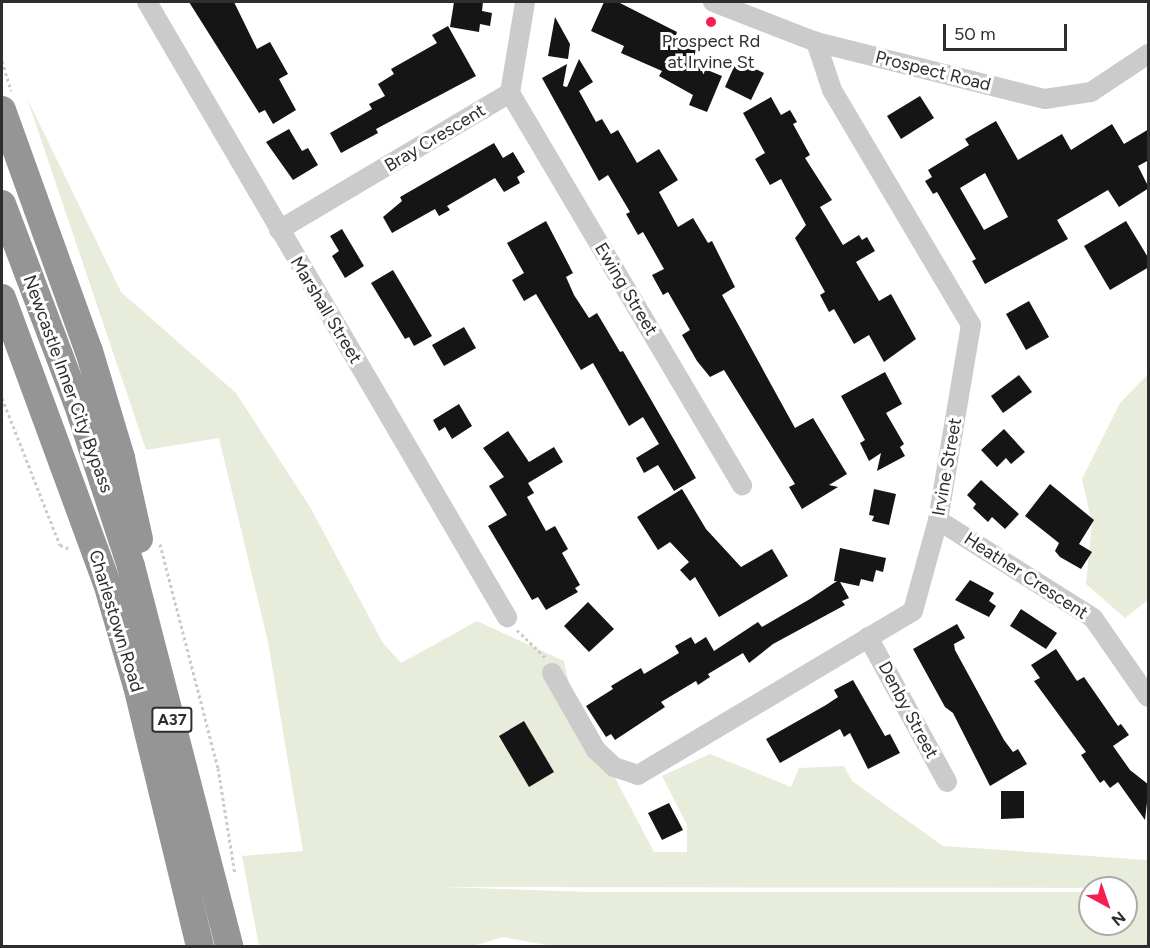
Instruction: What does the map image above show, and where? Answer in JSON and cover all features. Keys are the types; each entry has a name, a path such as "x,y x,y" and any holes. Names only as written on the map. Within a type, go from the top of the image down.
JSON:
{"highway":[{"path":"2,110 60,266 121,458 141,547 131,566"},
{"name":"Newcastle Inner City Bypass","path":"2,204 77,402 131,566"},
{"name":"Newcastle Inner City Bypass","path":"2,298 9,334"},
{"name":"Charlestown Road","path":"9,334 107,584 137,686 201,946"},
{"name":"Charlestown Road","path":"131,566 229,946"}],"street":[{"name":"Marshall Street","path":"147,2 507,617"},
{"path":"510,93 525,2"},
{"name":"Prospect Road","path":"713,2 816,42 1045,99 1091,92 1149,54"},
{"name":"Irvine Street","path":"552,673 596,750 614,767 638,775 913,611 938,520 971,326 832,90 816,42"},
{"name":"Bray Crescent","path":"279,230 510,93"},
{"name":"Ewing Street","path":"510,93 742,484"},
{"path":"12,231 39,258 60,266"},
{"name":"Heather Crescent","path":"938,520 1093,618 1149,697"},
{"name":"Denby Street","path":"868,637 947,782"}],"path":[{"path":"2,398 60,545"},
{"path":"507,617 546,658 552,673"}],"green space":[{"path":"27,98 121,292 236,393 310,507 383,643 401,663 477,621 564,661 572,696 654,852 687,852 687,825 662,776 710,754 791,787 799,768 844,766 852,781 943,846 1148,860 1148,946 552,946 503,937 473,946 259,946 242,856 303,851 268,642 219,438 146,450"},
{"path":"1148,374 1148,600 1125,618 1086,584 1092,524 1082,479 1120,403"}],"building":[{"path":"189,2 234,2 257,49 270,42 288,74 279,79 296,110 273,124 265,110 259,113"},
{"path":"454,2 483,2 482,11 492,13 490,26 480,24 479,32 450,27"},
{"path":"604,2 618,2 677,32 675,38 697,50 690,63 722,76 707,112 689,105 693,95 659,76 662,71 621,53 624,46 591,31"},
{"path":"555,17 570,44 568,59 548,56"},
{"path":"448,26 476,76 376,129 378,133 341,153 330,133 372,109 369,104 385,96 378,84 394,74 391,69 437,43 432,35"},
{"path":"579,59 593,82 579,91 596,122 602,119 611,134 618,130 637,163 659,149 678,180 659,192 678,227 693,218 708,243 712,241 735,287 722,295 795,428 813,418 847,474 829,485 838,487 802,509 789,487 795,484 724,370 710,377 697,361 682,335 690,330 668,292 663,295 652,275 664,269 643,232 638,235 626,214 630,212 608,175 599,181 542,78 567,64 563,86 567,87"},
{"path":"737,60 764,73 751,100 725,87"},
{"path":"920,96 934,118 901,139 887,116"},
{"path":"771,97 781,115 790,110 797,122 793,124 810,155 805,158 832,200 820,207 843,245 859,235 862,240 867,237 875,251 856,262 879,301 891,294 916,339 884,362 869,335 854,344 834,309 829,312 820,295 825,292 795,238 806,225 781,179 770,185 755,159 765,153 743,113"},
{"path":"996,121 1018,160 1062,134 1071,150 1112,124 1124,144 1149,129 1149,160 1138,166 1149,188 1119,207 1108,190 1057,220 1068,239 985,284 972,261 976,259 937,192 933,194 925,181 932,177 928,170 969,145 965,139","holes":["985,173 1008,217 984,230 960,188"]},
{"path":"289,129 302,151 308,148 318,165 293,180 266,142"},
{"path":"494,143 503,158 513,152 525,172 517,177 520,183 504,192 495,178 447,206 450,210 439,216 435,209 392,233 383,217 402,201 400,197"},
{"path":"546,221 573,273 566,277 574,295 589,318 597,313 620,352 623,351 696,478 674,491 658,465 644,473 636,458 659,444 643,417 629,426 593,363 581,370 536,294 524,301 512,280 524,273 507,243"},
{"path":"1126,221 1149,259 1149,267 1110,290 1084,246"},
{"path":"342,229 364,266 345,278 332,256 339,251 330,236"},
{"path":"393,270 432,336 414,346 409,337 405,339 371,283"},
{"path":"1029,301 1049,337 1026,350 1006,314"},
{"path":"464,327 476,348 444,366 432,345"},
{"path":"885,372 902,404 886,413 904,444 900,447 905,456 877,471 881,453 869,461 860,443 865,440 841,396"},
{"path":"1019,375 1032,392 1003,413 991,396"},
{"path":"459,404 472,426 452,439 445,427 439,431 433,420"},
{"path":"1004,429 1025,452 1011,464 1006,458 997,467 981,450"},
{"path":"508,431 529,462 554,447 563,462 528,483 534,493 527,497 546,531 555,526 568,549 562,553 580,585 575,588 578,592 546,610 538,597 532,600 488,526 507,515 489,486 504,477 483,448"},
{"path":"981,480 1019,514 1005,529 992,517 988,522 973,508 976,504 967,495"},
{"path":"1050,484 1094,520 1079,544 1092,552 1081,569 1060,557 1055,551 1059,543 1025,516"},
{"path":"682,489 706,529 741,567 772,549 788,576 719,617 695,577 690,581 680,570 689,562 670,542 658,550 637,517"},
{"path":"874,489 896,494 889,525 872,521 874,516 869,515"},
{"path":"840,548 886,558 883,572 876,570 873,582 861,579 859,586 840,582 849,598 842,601 845,605 773,644 749,663 743,653 708,674 710,677 698,685 696,681 661,702 665,707 615,740 611,734 606,737 586,706 613,689 611,686 641,668 644,674 679,653 675,646 691,637 695,644 706,637 714,651 758,622 762,627 810,599 837,581 834,581"},
{"path":"970,580 994,593 989,601 996,606 989,617 955,600"},
{"path":"588,602 614,629 589,652 564,626"},
{"path":"1021,609 1057,633 1046,649 1010,626"},
{"path":"957,624 965,638 954,644 955,650 1004,740 1013,752 1018,749 1027,764 990,786 953,713 945,707 913,649"},
{"path":"1056,649 1077,681 1084,677 1118,726 1121,724 1129,735 1113,746 1130,770 1149,785 1145,820 1118,782 1110,788 1104,780 1100,783 1081,755 1086,752 1034,681 1040,678 1031,665"},
{"path":"853,680 885,736 890,734 900,753 868,769 850,733 844,737 840,729 780,763 766,739 838,697 834,690"},
{"path":"524,721 554,772 529,787 499,736"},
{"path":"1001,791 1024,791 1024,818 1001,819"},
{"path":"669,803 683,830 662,840 648,813"}],"place":[{"name":"Prospect Rd at Irvine St","path":"711,22"}]}
